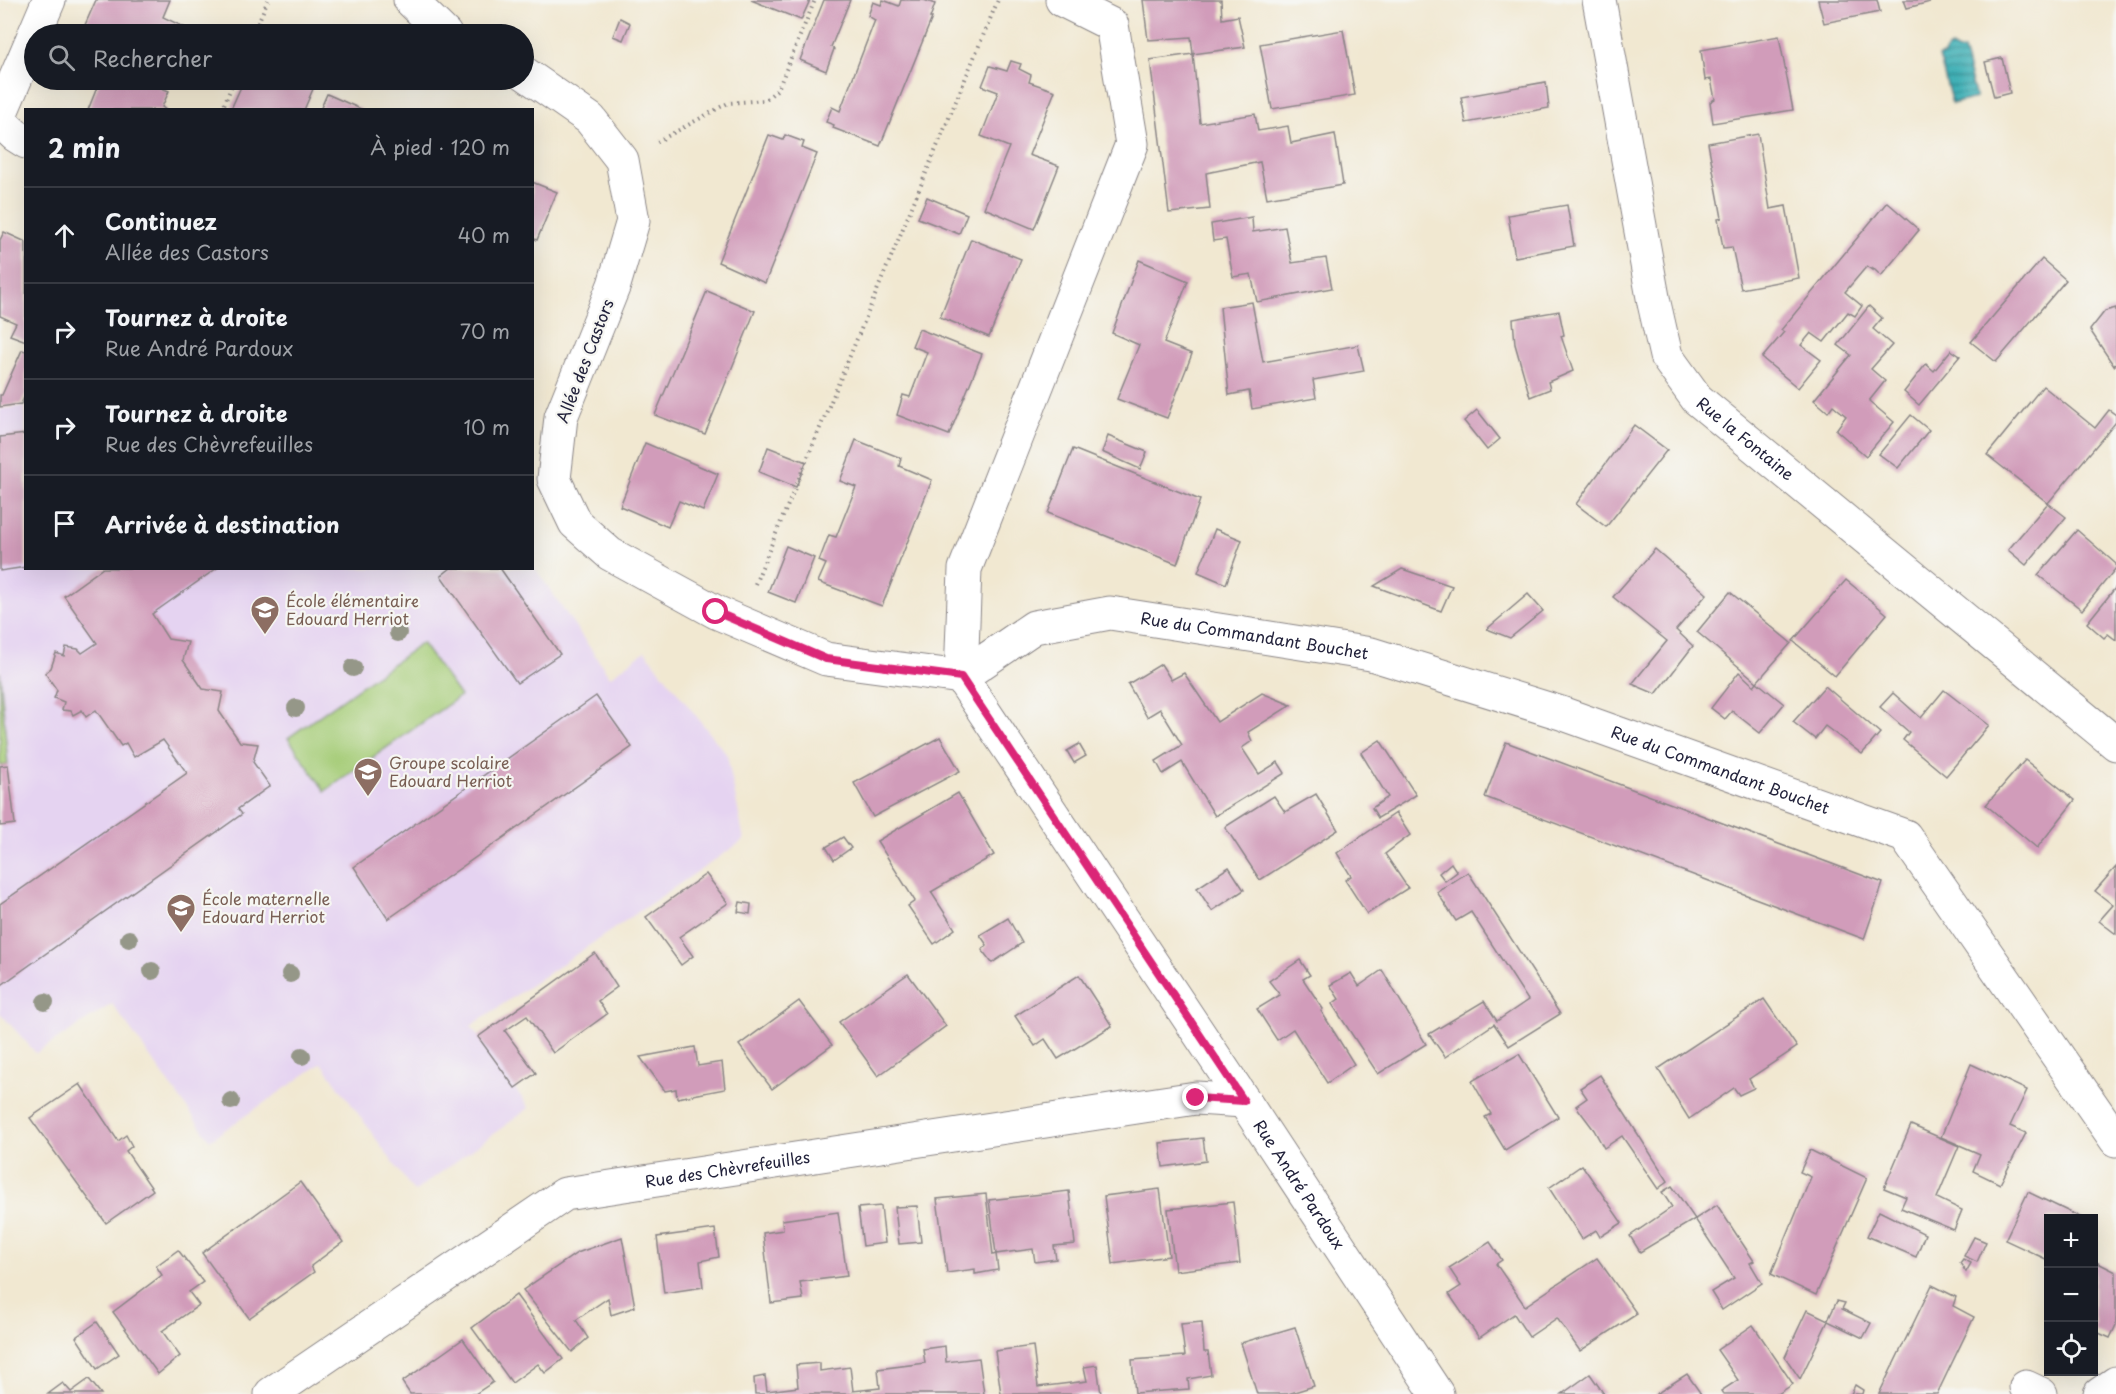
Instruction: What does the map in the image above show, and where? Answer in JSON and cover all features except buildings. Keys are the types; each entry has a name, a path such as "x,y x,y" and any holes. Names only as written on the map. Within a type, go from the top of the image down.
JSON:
{"street":[{"path":"39,24 49,0"},
{"path":"410,0 435,24"},
{"path":"961,677 964,569 1132,144 1112,25 1062,0"},
{"name":"Rue la Fontaine","path":"1599,0 1654,303 1666,356 1697,399 2116,744"},
{"path":"0,115 24,59"},
{"name":"Allée des Castors","path":"534,80 590,119 622,160 633,221 614,285 561,417 554,479 575,523 610,554 716,612 826,659 961,677"},
{"path":"0,121 24,141"},
{"name":"Rue du Commandant Bouchet","path":"961,677 1034,627 1110,613 1371,654 1561,713 1905,836 2116,1140"},
{"name":"Rue André Pardoux","path":"961,677 1437,1394"},
{"name":"Rue des Chèvrefeuilles","path":"271,1394 565,1194 1196,1098 1244,1101"},
{"path":"2100,1394 2116,1383"}],"path":[{"path":"257,24 268,0"},
{"path":"622,160 728,103 765,100 778,89 815,0"},
{"path":"739,623 998,0"},
{"path":"223,108 230,90"}],"shaded area":[{"name":"Groupe scolaire Edouard Herriot","path":"24,406 24,570 534,570 534,566 610,677 645,651 727,755 744,840 471,1026 529,1108 414,1192 322,1063 210,1140 112,1004 36,1053 0,1013 0,409"}],"green space":[{"path":"422,643 460,696 325,791 288,738"},
{"path":"0,672 8,765 0,766"}],"water":[{"path":"1951,47 1958,51 1963,50 1976,98 1952,104 1939,56 1944,55"}],"place":[{"name":"École élémentaire Edouard Herriot","path":"265,636"},
{"name":"Groupe scolaire Edouard Herriot","path":"368,798"},
{"name":"École maternelle Edouard Herriot","path":"181,934"}],"route":[{"path":"716,612 826,659 961,677 1244,1101 1196,1098"}]}
